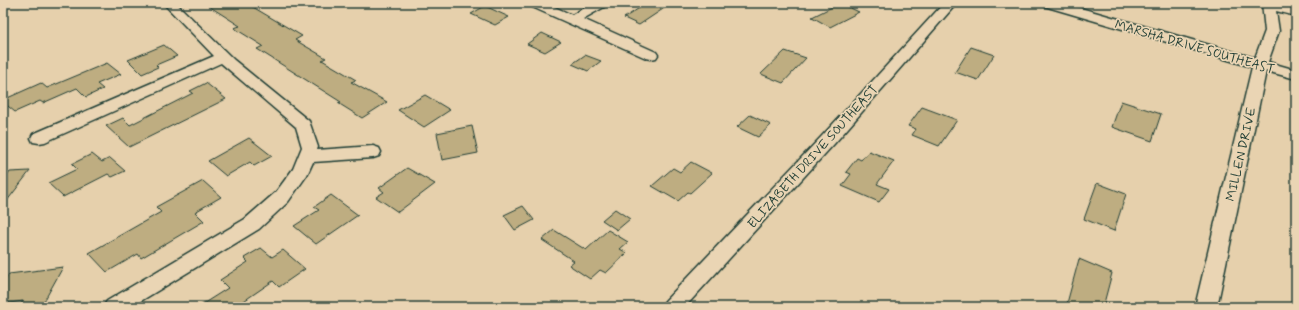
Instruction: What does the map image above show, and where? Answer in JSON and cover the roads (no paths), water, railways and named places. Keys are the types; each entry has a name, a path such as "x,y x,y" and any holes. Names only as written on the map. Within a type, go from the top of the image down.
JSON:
{"street":[{"path":"114,307 252,224 282,197 301,172 310,147 303,125 223,57 169,3"},
{"path":"535,3 651,55"},
{"path":"572,20 601,3"},
{"name":"ELIZABETH DRIVE SOUTHEAST","path":"672,307 817,152 951,3"},
{"name":"MARSHA DRIVE SOUTHEAST","path":"1049,3 1296,75"},
{"path":"1273,4 1296,12"},
{"name":"MILLEN DRIVE","path":"1206,307 1260,64 1272,31 1273,4"},
{"path":"39,138 223,57"},
{"path":"306,157 373,152"}]}
